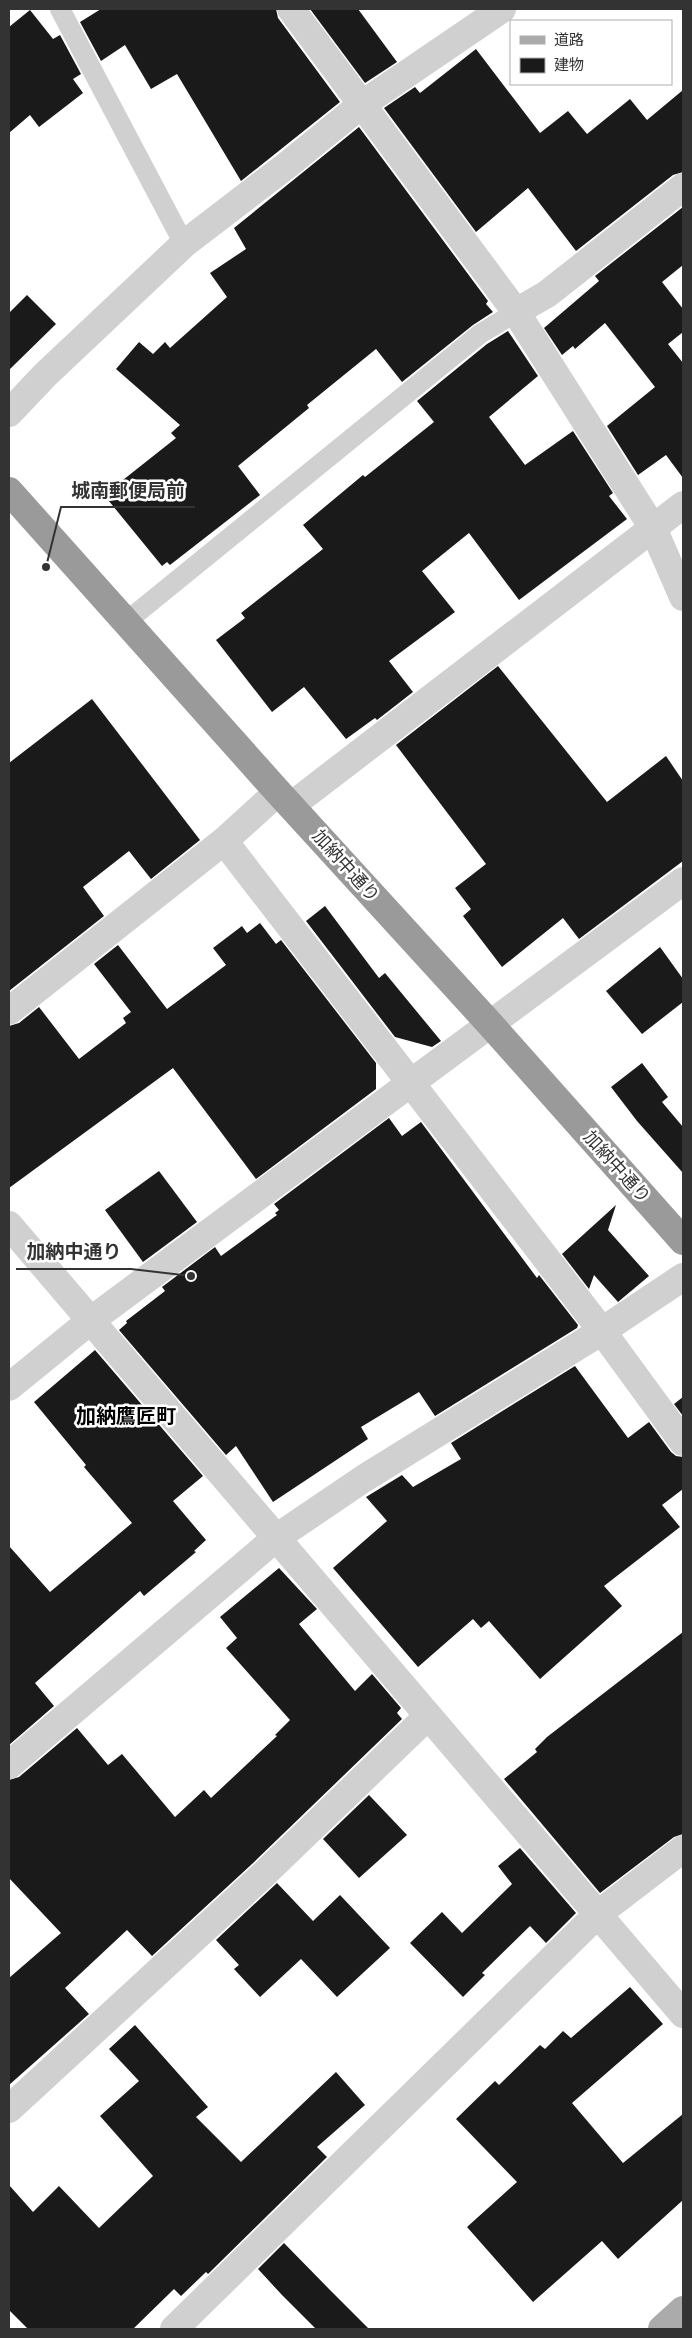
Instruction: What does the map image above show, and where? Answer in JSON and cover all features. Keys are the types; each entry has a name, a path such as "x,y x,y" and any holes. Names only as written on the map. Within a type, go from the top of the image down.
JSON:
{"highway":[{"name":"加納中通り","path":"9,491 683,1241"}],"main road":[{"path":"662,2329 683,2310"}],"street":[{"path":"291,9 516,312 653,528 683,596"},
{"path":"9,413 45,375 184,244 286,166 361,105 502,9"},
{"path":"516,312 547,294 683,187"},
{"path":"9,1011 224,841 285,799 683,505"},
{"path":"224,841 408,1083 602,1332 683,1442"},
{"path":"9,1387 90,1320 683,881"},
{"path":"9,1225 683,2014"},
{"path":"9,1765 276,1538 363,1479 602,1332 683,1278"},
{"path":"9,2109 263,1875 428,1716"},
{"path":"174,2329 598,1914 683,1849"}],"lane":[{"path":"60,9 184,244"},
{"path":"127,621 480,334 516,312"}],"building":[{"path":"101,9 276,9 278,18 340,102 241,181 177,74 151,89 125,45 101,61 80,22"},
{"path":"310,9 358,9 397,62 365,83"},
{"path":"30,10 53,39 60,35 81,74 73,79 83,93 39,127 30,115 9,133 9,27"},
{"path":"476,49 540,133 568,111 587,134 630,99 647,120 683,90 683,172 673,175 576,251 528,188 476,232 384,108 415,87 420,93"},
{"path":"359,127 488,301 486,304 493,312 473,325 402,382 376,349 307,405 309,408 238,466 260,495 170,565 167,562 162,566 104,495 176,438 171,433 180,425 116,369 139,342 153,354 165,342 170,348 227,297 210,273 246,249 234,228"},
{"path":"683,207 683,265 662,282 683,309 683,332 668,344 683,363 683,478 666,455 638,475 607,426 655,387 605,323 575,349 573,346 562,355 544,328 599,281 595,276"},
{"path":"27,295 56,324 9,370 9,313"},
{"path":"508,331 538,376 489,417 525,465 573,431 613,493 609,496 627,519 519,600 469,533 422,571 455,612 389,661 413,692 377,720 375,718 346,739 304,687 272,712 216,640 245,618 241,613 323,549 303,525 363,475 365,477 434,422 417,401 487,344"},
{"path":"498,666 607,802 666,756 683,781 683,861 579,939 563,918 502,967 463,916 471,909 455,888 486,864 396,745"},
{"path":"92,699 200,840 151,879 129,851 83,887 104,916 9,991 9,763"},
{"path":"325,906 379,978 385,973 441,1041 432,1047 395,1037 306,921"},
{"path":"260,923 276,944 281,940 376,1063 376,1089 256,1179 173,1068 9,1188 9,1026 19,1023 39,1007 79,1059 126,1023 123,1018 131,1012 94,964 118,945 167,1009 226,965 213,948 242,926 247,933"},
{"path":"660,947 683,979 683,1002 642,1034 606,991"},
{"path":"642,1063 668,1097 662,1102 683,1127 683,1173 637,1121 611,1087"},
{"path":"389,1118 402,1136 421,1122 537,1278 539,1275 578,1325 577,1328 435,1416 419,1392 361,1427 368,1439 273,1502 236,1446 226,1455 119,1330 127,1323 126,1321 165,1291 162,1287 215,1247 221,1256 277,1215 275,1213 279,1210 274,1204"},
{"path":"159,1171 197,1222 143,1262 105,1210"},
{"path":"616,1205 608,1230 649,1276 618,1302 594,1275 589,1289 562,1254"},
{"path":"95,1350 203,1476 173,1501 206,1540 194,1551 196,1552 144,1596 140,1591 35,1683 54,1706 9,1745 9,1546 50,1592 132,1523 84,1467 86,1465 34,1402"},
{"path":"575,1366 628,1438 649,1422 671,1452 676,1456 683,1457 683,1489 662,1505 680,1527 604,1586 622,1606 540,1679 489,1621 481,1628 473,1619 418,1667 333,1568 387,1521 366,1497 402,1475 413,1487 461,1459 451,1443"},
{"path":"683,1397 683,1416 674,1404"},
{"path":"279,1568 317,1609 299,1624 355,1691 372,1674 401,1708 397,1713 402,1719 252,1864 152,1956 127,1930 65,1988 89,2014 9,2085 9,1978 61,1933 9,1878 9,1780 19,1777 77,1728 108,1765 122,1754 175,1817 204,1790 211,1798 277,1736 275,1735 290,1720 226,1648 237,1638 220,1617"},
{"path":"683,1632 683,1834 674,1837 600,1893 504,1779 537,1752 535,1749 547,1737"},
{"path":"369,1795 407,1835 359,1878 323,1839"},
{"path":"520,1848 576,1913 546,1943 530,1926 482,1973 485,1975 463,1997 410,1943 442,1912 462,1933 512,1884 498,1866"},
{"path":"277,1883 313,1921 340,1895 390,1948 337,1997 301,1959 260,1997 234,1969 239,1965 216,1940"},
{"path":"630,1987 663,2024 572,2103 623,2163 683,2114 683,2200 618,2259 602,2241 533,2302 467,2227 517,2182 456,2119 495,2081 499,2085 540,2045 545,2049 563,2031 571,2038"},
{"path":"135,2025 208,2107 196,2117 241,2162 336,2072 365,2105 317,2147 327,2157 208,2274 206,2272 181,2296 174,2289 133,2329 28,2329 9,2310 9,2185 33,2212 59,2186 99,2228 153,2176 100,2116 139,2081 109,2049"},
{"path":"284,2243 369,2329 316,2329 282,2295 258,2269"}],"place":[{"name":"城南郵便局前","path":"46,567"},
{"name":"加納中通り","path":"191,1276"}],"district":[{"name":"加納鷹匠町","path":"126,1416"}]}
